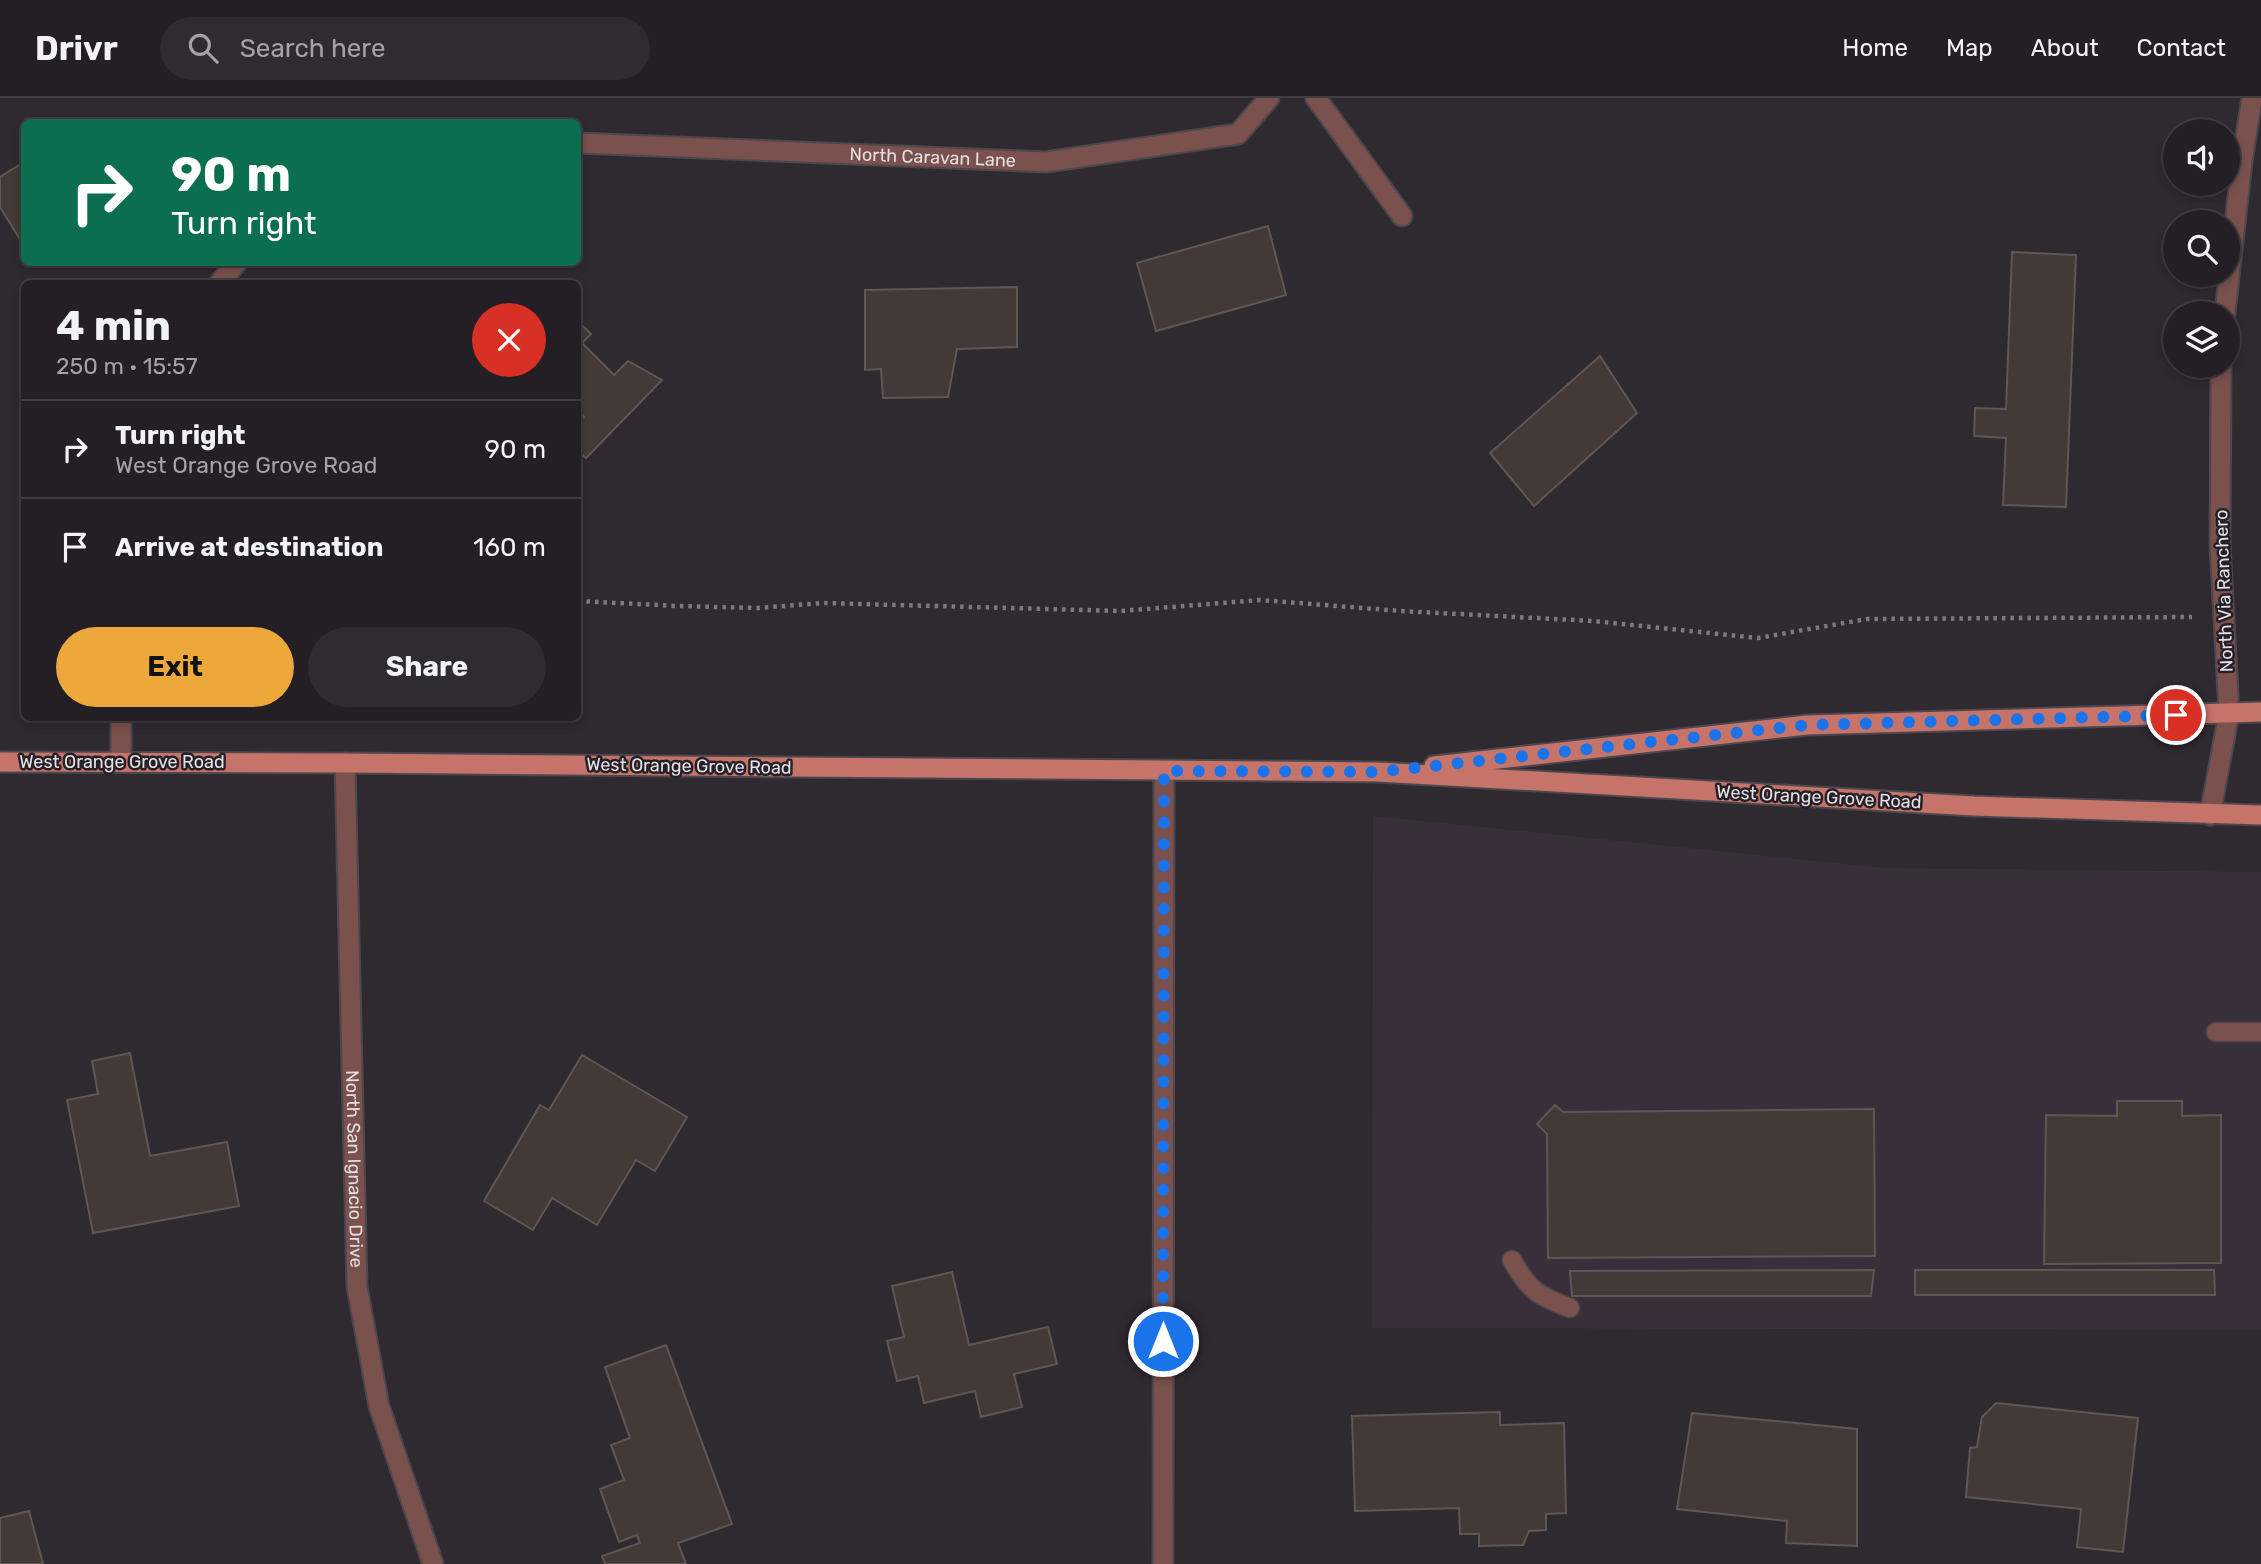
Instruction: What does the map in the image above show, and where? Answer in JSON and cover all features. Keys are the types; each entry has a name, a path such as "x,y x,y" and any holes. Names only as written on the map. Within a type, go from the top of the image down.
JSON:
{"main road":[{"name":"West Orange Grove Road","path":"1378,772 1807,725 2261,712"},
{"name":"West Orange Grove Road","path":"0,762 1378,772 1960,805 2261,815"}],"street":[{"name":"North Caravan Lane","path":"581,143 1046,162 1238,134 1269,98"},
{"path":"1316,98 1402,216"},
{"path":"2226,301 2252,98"},
{"path":"222,280 234,266"},
{"name":"North Via Ranchero","path":"2210,815 2229,713 2220,545 2221,378"},
{"path":"121,721 121,762"},
{"name":"North San Ignacio Drive","path":"345,763 357,1287 379,1406 433,1564"},
{"path":"1163,1564 1164,771"}],"lane":[{"path":"2216,1032 2261,1032"},
{"path":"1512,1260 1524,1283 1541,1297 1570,1308"}],"path":[{"path":"581,601 758,608 823,603 1121,611 1260,600 1401,611 1593,621 1758,638 1867,619 2192,617"}],"shaded area":[{"path":"1373,816 1885,868 2261,872 2261,1330 1372,1328"}],"building":[{"path":"21,164 21,241 0,207 0,177"},
{"path":"1268,226 1286,295 1156,331 1137,263"},
{"path":"2012,252 2076,255 2066,507 2003,505 2006,438 1974,436 1975,408 2006,409"},
{"path":"1017,287 1017,347 957,349 948,397 883,398 881,369 865,370 865,290"},
{"path":"581,324 591,334 582,343 614,375 628,361 662,380 586,458 581,453 581,420 584,417 581,414"},
{"path":"1600,356 1637,413 1534,506 1490,453"},
{"path":"130,1053 150,1156 227,1142 239,1206 93,1233 67,1100 98,1094 92,1061"},
{"path":"582,1055 687,1117 655,1171 636,1160 597,1225 552,1198 533,1230 484,1201 540,1105 549,1110"},
{"path":"2117,1101 2182,1101 2182,1116 2221,1115 2221,1263 2044,1264 2046,1115 2117,1116"},
{"path":"1555,1105 1563,1112 1874,1109 1875,1256 1548,1258 1547,1134 1537,1124"},
{"path":"1874,1270 1871,1296 1572,1296 1570,1271"},
{"path":"1915,1270 2214,1270 2215,1295 1915,1295"},
{"path":"952,1272 969,1345 1048,1327 1057,1364 1014,1374 1022,1407 981,1417 975,1391 924,1403 918,1376 897,1381 887,1341 904,1337 892,1286"},
{"path":"666,1345 732,1524 678,1543 686,1564 605,1564 602,1556 640,1543 637,1535 619,1542 600,1489 624,1480 611,1445 630,1438 605,1367"},
{"path":"1996,1403 2138,1418 2123,1552 2077,1547 2081,1509 1966,1497 1970,1448 1977,1447 1982,1417"},
{"path":"1500,1412 1500,1425 1564,1423 1566,1513 1546,1514 1546,1530 1529,1531 1523,1545 1479,1546 1479,1534 1460,1534 1459,1508 1355,1511 1352,1416"},
{"path":"1692,1413 1857,1429 1857,1546 1786,1543 1787,1521 1677,1509"},
{"path":"29,1511 43,1564 0,1564 0,1518"}],"route":[{"path":"1163,1341 1164,771 1378,772 1807,725 2176,715"}]}
